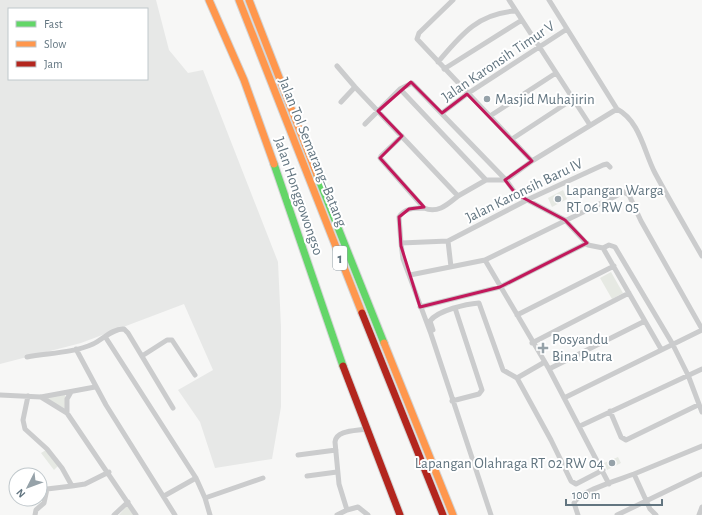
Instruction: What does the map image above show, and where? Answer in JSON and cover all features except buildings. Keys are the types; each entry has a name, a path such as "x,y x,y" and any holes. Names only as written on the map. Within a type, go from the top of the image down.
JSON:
{"main road":[{"name":"Jalan Honggowongso","path":"209,0 244,80 288,202 330,330 366,430 400,515"},
{"name":"Jalan Tol Semarang–Batang","path":"239,0 373,342 443,515"},
{"name":"Jalan Tol Semarang–Batang","path":"249,0 277,75 453,515"}],"street":[{"path":"453,0 417,36 417,39 467,94 532,161"},
{"path":"509,0 590,125"},
{"path":"549,0 617,109 626,114 636,130 654,171 702,256"},
{"path":"438,62 460,36 472,26 502,12 515,11"},
{"path":"444,68 522,20"},
{"name":"Jalan Karonsih Timur V","path":"442,113 467,94 567,29"},
{"path":"337,66 458,196"},
{"path":"490,116 556,74"},
{"path":"365,124 400,89 409,83 412,83 506,180 516,194 529,199 566,220 587,243 603,248 611,245 617,249 672,343 688,375 698,405 702,412"},
{"path":"341,102 355,87"},
{"path":"400,89 486,180"},
{"path":"512,139 573,99"},
{"path":"402,136 380,156 381,160 424,208 431,211 437,210 486,180 506,180 532,161 617,109"},
{"name":"Jalan Karonsih Baru IV","path":"448,241 529,199 603,165 607,164 610,167"},
{"path":"410,275 485,260 624,192 629,195 641,221 702,329 564,398"},
{"path":"424,208 409,209 401,214 399,218 403,259 410,275 420,308 431,334 491,515"},
{"path":"402,243 448,241 451,267"},
{"path":"420,308 500,287 587,243"},
{"path":"603,248 661,349"},
{"path":"485,260 543,363 549,370 580,426 609,484"},
{"path":"517,315 614,266"},
{"path":"532,343 629,293"},
{"path":"453,400 430,323 434,317 455,308 480,304 503,370 517,378 573,483 579,483 603,470"},
{"path":"453,400 479,394 482,390 455,308"},
{"path":"549,370 645,321"},
{"path":"27,357 76,349 106,338 116,330 124,329 174,408"},
{"path":"106,338 145,401 196,478 205,498 210,515"},
{"path":"142,356 166,340 172,340 195,375"},
{"path":"76,349 95,387 175,515"},
{"path":"517,378 543,363"},
{"path":"580,426 702,369"},
{"path":"0,395 41,397 95,387"},
{"path":"67,413 67,399 71,392"},
{"path":"28,396 23,420 25,429 47,448 62,468 72,486"},
{"path":"41,397 67,413 109,472 136,515"},
{"path":"610,412 621,437 626,440 698,405"},
{"path":"347,510 338,484 335,438 339,435 366,430"},
{"path":"578,515 574,506 575,500 609,484 702,446"},
{"path":"298,455 336,450"},
{"path":"35,515 36,510 44,503 47,489 85,484 109,472"},
{"path":"307,476 337,472"},
{"path":"634,474 647,502 656,515"},
{"path":"617,515 647,502 702,474"},
{"path":"164,496 196,478"},
{"path":"205,498 263,478"},
{"path":"114,515 128,502"},
{"path":"337,515 358,507 368,515"},
{"path":"699,515 702,507"}],"highlighted area":[{"path":"411,82 442,113 467,94 532,161 505,180 516,194 565,220 587,243 500,287 420,307 401,246 399,217 409,209 424,207 380,158 402,136 378,111"}],"shaded area":[{"path":"0,0 156,0 169,50 188,73 203,70 278,262 281,327 281,407 272,459 215,468 200,422 178,390 213,370 184,304 81,343 0,364"},
{"name":"Lapangan Warga RT 06 RW 05","path":"563,190 567,199 552,207 548,198"},
{"path":"611,272 623,293 612,299 600,278"},
{"path":"65,394 66,409 44,398"},
{"path":"46,450 58,466 54,470 41,453"},
{"name":"Lapangan Olahraga RT 02 RW 04","path":"618,457 621,463 607,470 604,463"},
{"path":"128,505 134,515 119,515"}],"traffic: fast":[{"path":"274,164 343,366"},
{"path":"317,175 384,343"}],"traffic: slow":[{"path":"209,0 244,80 274,164"},
{"path":"239,0 362,313"},
{"path":"249,0 317,175"},
{"path":"384,343 453,515"}],"traffic: jam":[{"path":"362,313 443,515"},
{"path":"343,366 400,515"}],"place":[{"name":"Masjid Muhajirin","path":"487,99"},
{"name":"Lapangan Warga RT 06 RW 05","path":"558,199"},
{"name":"Posyandu Bina Putra","path":"543,348"},
{"name":"Lapangan Olahraga RT 02 RW 04","path":"612,463"}]}
